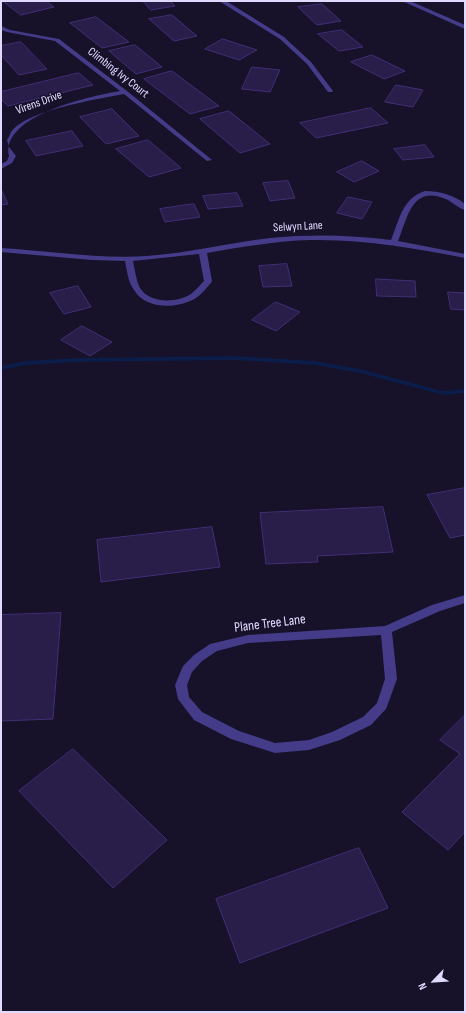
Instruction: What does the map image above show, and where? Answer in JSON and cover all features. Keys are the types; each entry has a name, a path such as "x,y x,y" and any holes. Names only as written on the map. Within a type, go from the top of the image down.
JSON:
{"street":[{"path":"222,1 282,38 309,64 330,91"},
{"path":"405,1 465,27"},
{"name":"Climbing Ivy Court","path":"1,28 9,31 57,40 125,92 209,160"},
{"name":"Virens Drive","path":"1,167 10,162 13,156 6,148 4,141 7,133 12,126 21,120 72,104 125,92"},
{"path":"394,243 408,208 414,199 423,195 446,195 453,198 465,208"},
{"name":"Selwyn Lane","path":"1,250 129,259 203,252 288,239 334,238 394,243 465,256"},
{"path":"129,259 134,284 140,293 150,300 174,303 193,296 202,289 208,281 203,252"},
{"name":"Plane Tree Lane","path":"386,630 391,679 382,706 367,721 336,736 308,745 275,748 235,735 198,716 184,699 181,685 187,669 198,658 214,647 248,639 386,630 436,608 465,600"}],"building":[{"path":"3,1 46,1 54,7 21,15"},
{"path":"143,1 170,1 175,6 151,10"},
{"path":"322,4 341,21 317,25 298,7"},
{"path":"172,15 197,36 174,41 149,19"},
{"path":"96,17 129,42 102,48 70,23"},
{"path":"342,30 363,47 339,51 318,34"},
{"path":"223,39 257,50 239,60 205,49"},
{"path":"21,42 47,69 19,75 1,55 1,46"},
{"path":"135,45 162,67 136,74 109,51"},
{"path":"372,55 405,71 384,79 351,62"},
{"path":"252,67 280,70 270,92 242,89"},
{"path":"172,71 219,106 190,114 144,79"},
{"path":"79,73 93,85 8,106 1,99 1,92"},
{"path":"396,85 423,90 413,107 385,102"},
{"path":"371,108 388,123 316,138 300,123"},
{"path":"112,109 139,136 106,144 80,117"},
{"path":"229,111 270,144 240,153 200,119"},
{"path":"72,131 83,146 36,156 26,141"},
{"path":"148,140 181,168 149,177 116,149"},
{"path":"425,145 434,157 403,160 394,149"},
{"path":"362,161 379,171 354,182 337,172"},
{"path":"288,181 295,198 270,201 263,183"},
{"path":"1,189 8,204 1,205"},
{"path":"237,193 243,206 208,209 203,196"},
{"path":"348,197 372,202 362,219 337,213"},
{"path":"194,204 200,217 165,222 160,209"},
{"path":"287,264 292,286 263,287 259,266"},
{"path":"376,279 415,281 416,297 377,296"},
{"path":"78,286 91,307 64,314 50,293"},
{"path":"448,292 465,293 465,310 451,309"},
{"path":"276,302 300,312 276,331 252,320"},
{"path":"82,326 112,342 90,356 61,340"},
{"path":"465,488 465,535 450,538 427,495"},
{"path":"383,507 393,552 317,556 318,562 266,564 260,513"},
{"path":"212,527 220,567 101,582 97,540"},
{"path":"61,613 53,719 1,721 1,615"},
{"path":"465,715 465,832 448,850 402,812 460,754 440,740"},
{"path":"73,749 167,840 113,888 19,791"},
{"path":"359,848 388,908 240,963 216,899"}],"waterway":[{"path":"1,368 26,363 77,360 235,358 315,363 360,371 443,393 465,391"}]}
